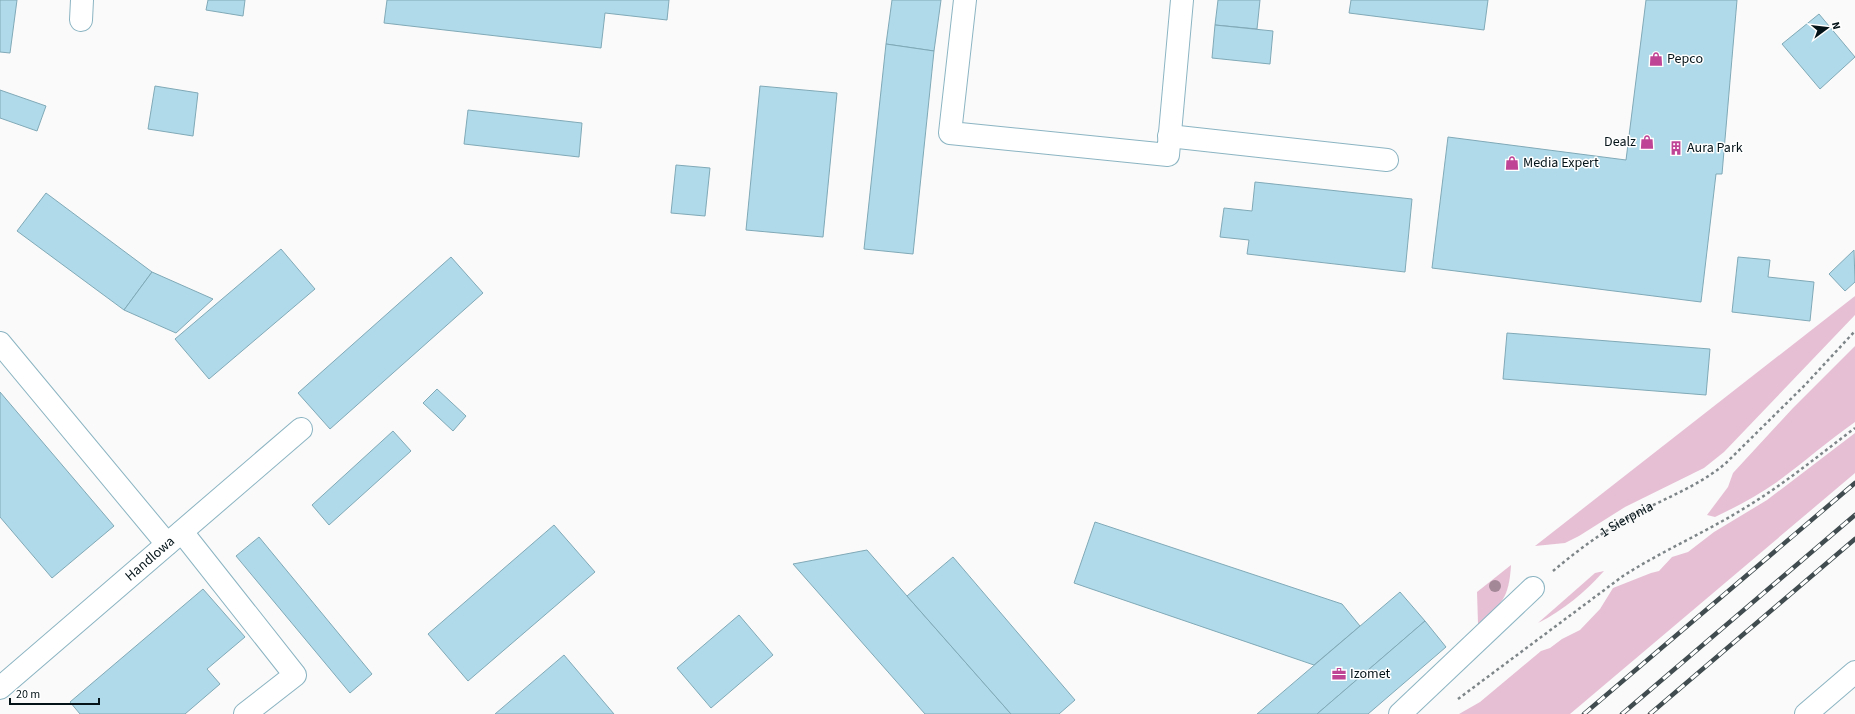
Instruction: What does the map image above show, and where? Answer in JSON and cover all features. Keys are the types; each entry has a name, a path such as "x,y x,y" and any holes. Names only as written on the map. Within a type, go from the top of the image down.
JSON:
{"street":[{"path":"965,0 950,133 1168,155 1182,0"},
{"path":"1169,136 1387,160"},
{"path":"0,343 295,674 245,714"},
{"name":"Handlowa","path":"0,688 301,429"},
{"path":"1400,714 1533,588"},
{"path":"1806,714 1855,672"}],"path":[{"name":"1 Sierpnia","path":"1533,588 1578,551 1614,526 1635,514 1699,483 1726,464 1805,385 1855,332"},
{"path":"1455,701 1623,576 1742,510 1773,491 1855,428"}],"shaded area":[{"path":"1855,296 1855,315 1724,452 1704,468 1625,507 1579,536 1565,543 1535,546"},
{"path":"1855,346 1855,422 1787,475 1762,492 1715,517 1707,515 1728,487 1733,473 1793,408"},
{"path":"1855,433 1855,473 1570,714 1459,714 1480,702 1541,651 1550,648 1562,639 1580,630 1600,609 1613,588 1659,571 1672,557 1688,552 1714,532 1767,500"},
{"path":"1511,565 1508,585 1503,599 1493,611 1478,624 1477,592"},
{"path":"1604,571 1574,600 1538,623 1595,573"}],"building":[{"path":"0,0 17,0 10,53 0,52"},
{"path":"208,0 245,0 243,16 206,10"},
{"path":"387,0 669,0 667,20 605,13 601,48 384,23"},
{"path":"892,0 941,0 934,51 886,44"},
{"path":"1218,0 1260,0 1257,29 1215,25"},
{"path":"1351,0 1488,0 1484,30 1349,13"},
{"name":"Aura Park","path":"1646,0 1737,0 1722,174 1716,174 1701,302 1432,268 1448,137 1626,160"},
{"path":"1819,14 1855,57 1820,89 1782,44"},
{"path":"1215,25 1273,31 1270,64 1212,58"},
{"path":"886,44 934,51 913,254 864,249"},
{"path":"155,86 198,93 193,136 148,129"},
{"path":"760,86 837,93 823,237 746,230"},
{"path":"0,90 46,106 37,131 0,118"},
{"path":"468,110 582,123 579,157 464,144"},
{"path":"676,165 710,168 705,216 671,213"},
{"path":"1255,182 1412,199 1405,272 1247,254 1249,240 1220,237 1224,208 1252,211"},
{"path":"46,193 152,272 124,310 17,231"},
{"path":"281,249 315,289 209,379 175,339"},
{"path":"1854,250 1855,282 1845,291 1829,274"},
{"path":"451,257 483,293 330,429 298,393"},
{"path":"1738,257 1770,260 1768,277 1814,282 1810,321 1732,312"},
{"path":"152,272 213,299 176,333 124,310"},
{"path":"1507,333 1710,349 1706,395 1503,379"},
{"path":"437,389 466,416 453,431 423,403"},
{"path":"0,392 114,526 52,578 0,517"},
{"path":"393,431 411,451 329,525 312,505"},
{"path":"1095,522 1342,604 1360,626 1314,665 1074,583"},
{"path":"554,525 595,572 468,681 428,634"},
{"path":"259,537 372,674 350,693 236,556"},
{"path":"867,550 1011,714 925,714 793,564"},
{"path":"953,557 1075,700 1059,714 1011,714 907,596"},
{"path":"203,589 245,637 207,669 220,684 185,714 80,714 70,702"},
{"path":"1400,592 1425,621 1317,714 1257,714"},
{"path":"739,615 773,655 711,708 677,668"},
{"path":"1425,621 1446,647 1368,714 1317,714"},
{"path":"564,655 614,714 495,714"}],"railway":[{"path":"1584,714 1855,483"},
{"path":"1622,714 1855,515"},
{"path":"1650,714 1855,539"}],"place":[{"name":"Pepco","path":"1656,59"},
{"name":"Dealz","path":"1647,142"},
{"name":"Aura Park","path":"1676,148"},
{"name":"Media Expert","path":"1512,163"},
{"name":"Izomet","path":"1339,674"}]}
